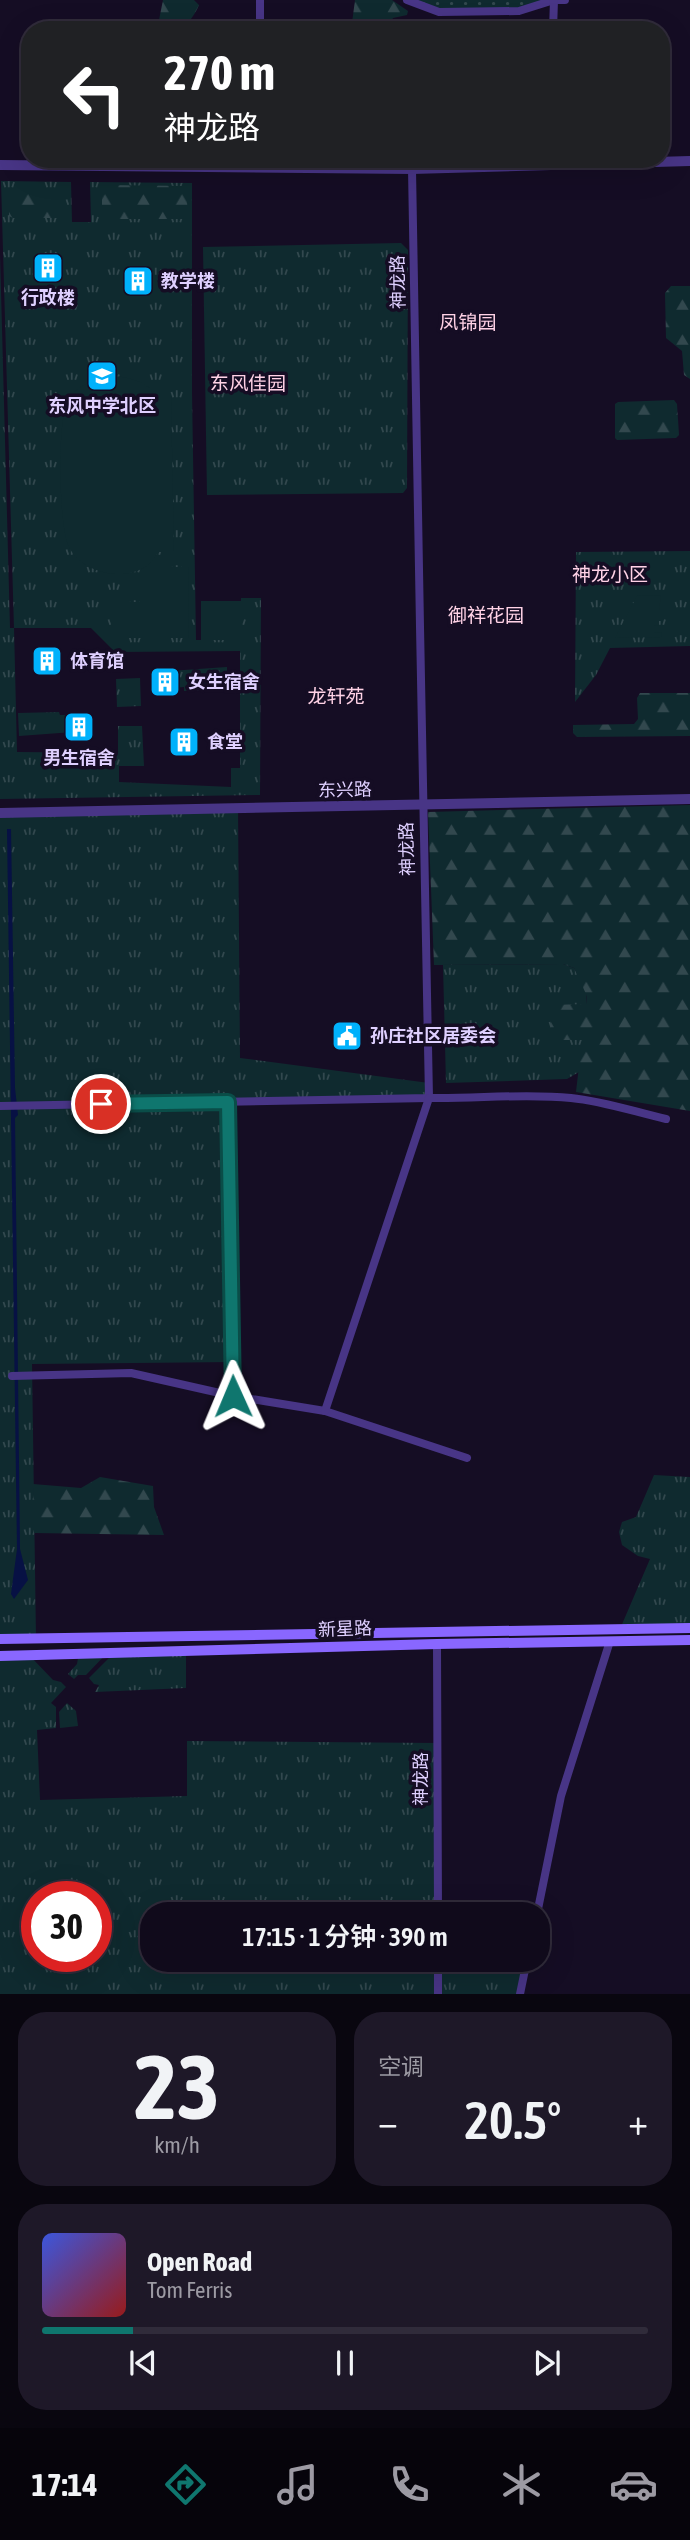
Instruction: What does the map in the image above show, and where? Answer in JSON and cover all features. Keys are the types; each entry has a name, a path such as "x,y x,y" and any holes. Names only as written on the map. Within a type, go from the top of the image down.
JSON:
{"main road":[{"name":"新星路","path":"0,1639 690,1628"},
{"name":"新星路","path":"0,1656 690,1640"}],"street":[{"path":"260,0 260,21"},
{"path":"407,0 439,12 519,11 554,0 565,0"},
{"path":"554,0 554,21"},
{"path":"670,161 690,161"},
{"path":"0,165 21,165"},
{"path":"387,168 435,168"},
{"name":"神龙路","path":"325,1411 429,1098 412,169"},
{"name":"东兴路","path":"0,813 690,799"},
{"path":"0,1106 467,1099 499,1096 571,1098 666,1119"},
{"path":"228,1102 233,1396"},
{"path":"12,1377 131,1373 233,1396 325,1411 467,1458"},
{"path":"539,1902 561,1796 610,1641"},
{"name":"神龙路","path":"437,1644 438,1902"},
{"path":"438,1972 438,1994"},
{"path":"520,1994 525,1972"}],"green space":[{"path":"163,0 194,0 199,5 190,21 159,21"},
{"path":"355,0 392,0 408,11 407,15 393,18 391,21 352,21"},
{"path":"407,0 554,0 519,11 439,12"},
{"name":"东风中学北区","path":"1,181 71,182 72,222 91,222 90,182 192,183 196,640 240,640 241,598 261,598 260,795 0,799 0,254 10,628 14,628","holes":["14,628 91,628 115,652 240,651 240,768 231,768 231,787 119,782 119,766 144,766 142,726 118,726 118,753 17,752"]},
{"path":"104,185 186,186 188,216 184,219 106,219 102,217"},
{"path":"37,191 49,205 61,206 59,218 9,216 9,194"},
{"path":"401,243 408,250 407,488 403,493 207,495 203,247"},
{"path":"671,286 690,286 690,379 684,375 682,351 666,338 665,293"},
{"path":"114,376 137,381 156,394 171,394 174,552 159,552 149,564 138,570 116,574 104,572 82,562 68,545 60,469 63,424 70,396 96,380"},
{"path":"674,400 677,404 679,435 676,438 615,438 615,404 618,402"},
{"path":"690,551 690,646 610,648 596,675 575,702 576,552"},
{"path":"149,567 189,567 188,638 112,638 112,602 149,602"},
{"path":"661,595 659,610 663,610 663,621 654,626 654,633 662,632 661,637 615,638 637,596"},
{"path":"201,601 241,601 241,640 201,640"},
{"path":"227,667 227,690 184,691 184,687 171,688 170,671"},
{"path":"140,678 141,706 117,707 116,679"},
{"path":"640,693 690,693 690,736 577,737 573,733 573,725 634,724 638,719 637,698"},
{"path":"59,712 60,715 73,715 73,732 19,736 18,713"},
{"path":"690,805 690,1111 576,1092 582,1040 551,1040 551,1005 586,1004 587,996 574,968 563,964 434,965 428,812"},
{"path":"238,808 240,1058 429,1083 429,1098 228,1102 233,1362 32,1364 36,1639 0,1639 0,813"},
{"path":"563,964 574,968 587,992 586,1004 551,1039 583,1040 579,1072 567,1079 446,1083 443,965"},
{"path":"654,1475 690,1477 690,1628 620,1629 650,1559 638,1556 622,1545 619,1532 622,1522 636,1517"},
{"path":"100,1477 153,1486 154,1507 164,1535 34,1533 33,1484 81,1488"},
{"path":"186,1651 186,1688 95,1692 99,1685 89,1678 114,1653"},
{"path":"79,1653 107,1653 86,1675 78,1675 74,1679 68,1674 77,1664"},
{"path":"29,1655 53,1680 66,1687 51,1703 56,1707 56,1728 37,1730 40,1800 187,1796 187,1741 437,1743 438,1902 140,1902 140,1972 525,1972 520,1994 0,1994 0,1656"},
{"path":"67,1703 76,1711 78,1726 60,1728 59,1712"}],"shaded area":[{"path":"7,829 11,829 15,1088 18,1115 15,1118 20,1549 28,1580 14,1599 11,1594 17,1549"}],"place":[{"name":"行政楼","path":"48,268"},
{"name":"教学楼","path":"138,281"},
{"name":"东风中学北区","path":"102,376"},
{"name":"体育馆","path":"47,661"},
{"name":"女生宿舍","path":"165,682"},
{"name":"男生宿舍","path":"79,727"},
{"name":"食堂","path":"184,742"},
{"name":"孙庄社区居委会","path":"347,1036"}],"district":[{"name":"凤锦园","path":"468,322"},
{"name":"东风佳园","path":"248,383"},
{"name":"神龙小区","path":"610,574"},
{"name":"御祥花园","path":"486,615"},
{"name":"龙轩苑","path":"336,696"}],"route":[{"path":"101,1104 228,1102 233,1396"}]}
